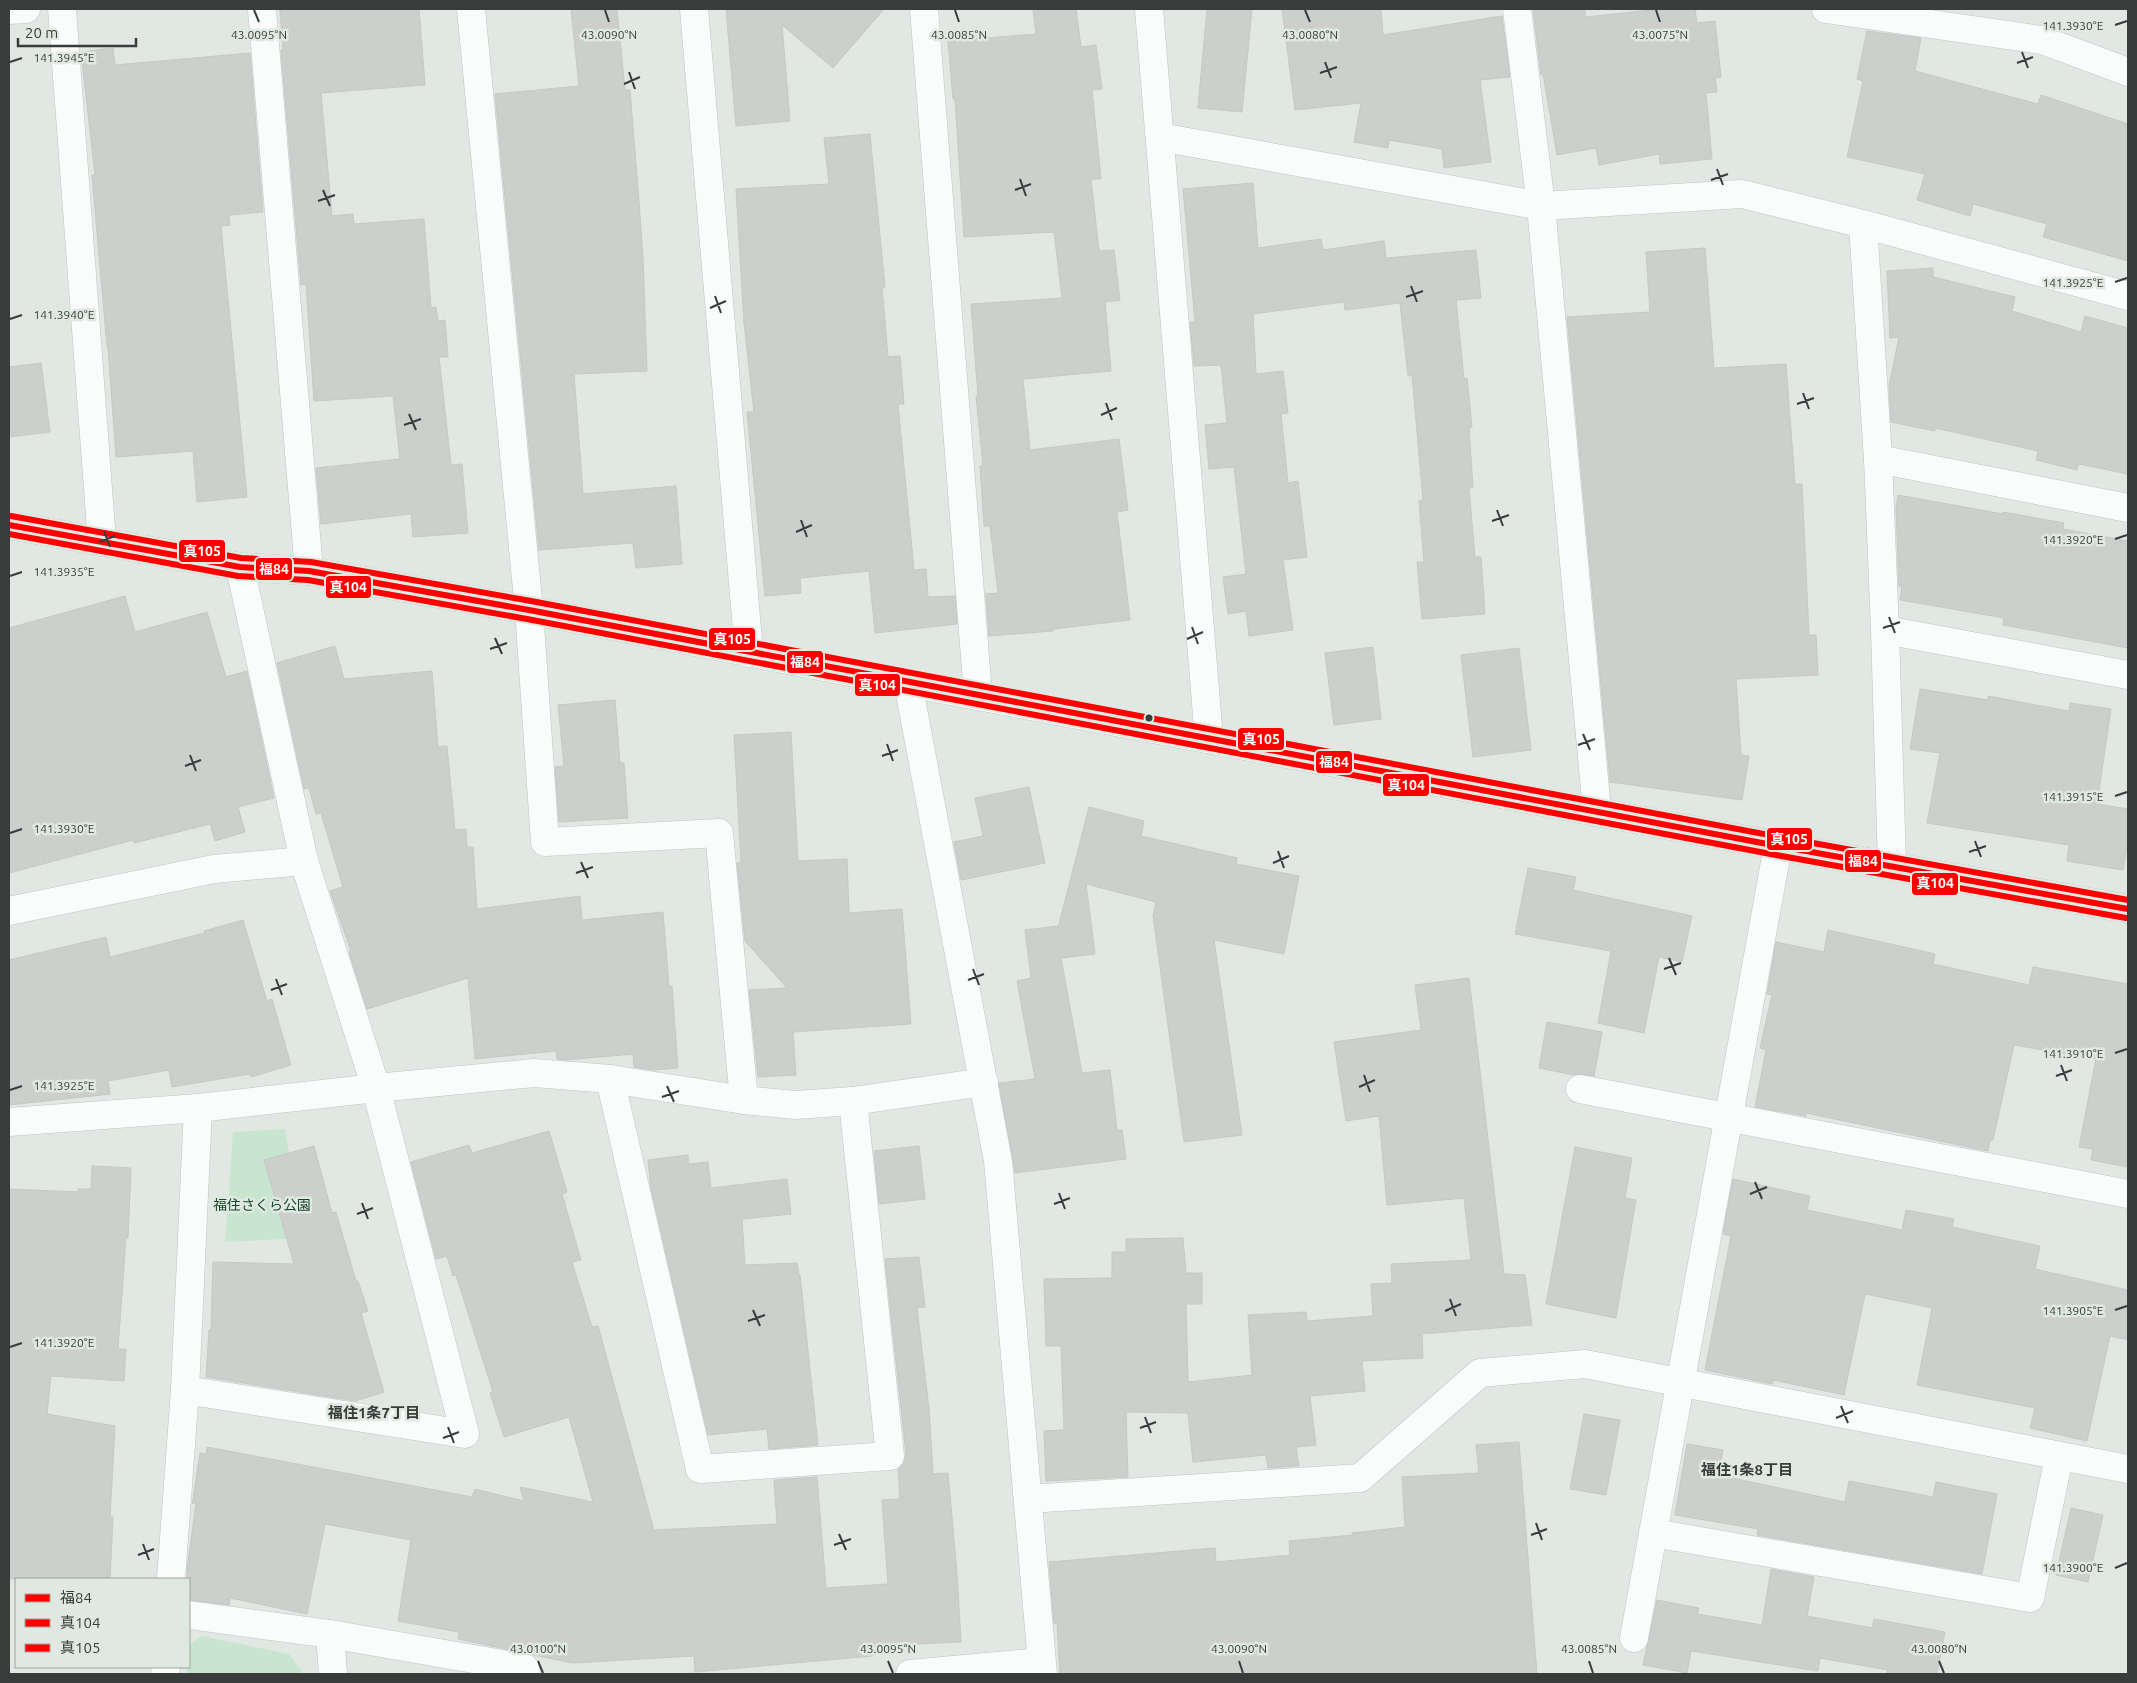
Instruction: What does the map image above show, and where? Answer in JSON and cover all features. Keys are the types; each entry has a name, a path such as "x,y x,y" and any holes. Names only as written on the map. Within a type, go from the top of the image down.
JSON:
{"street":[{"path":"9,10 26,9"},
{"path":"62,9 102,542"},
{"path":"262,9 308,571"},
{"path":"470,9 529,610 545,842 719,833 744,1100"},
{"path":"694,9 749,653"},
{"path":"924,9 978,695"},
{"path":"1149,9 1209,739"},
{"path":"1517,9 1541,206 1597,811"},
{"path":"1826,9 2042,40 2128,72"},
{"path":"1160,137 1541,206 1742,194 1863,224 2128,296"},
{"path":"1863,224 1878,459 1892,866"},
{"path":"1878,459 2128,508"},
{"path":"9,525 240,567 308,571 529,610 1778,846 2128,908"},
{"path":"185,1390 465,1434 376,1088 304,861 240,567"},
{"path":"1885,630 2128,675"},
{"path":"908,683 998,1161 1042,1668 910,1674"},
{"path":"1634,1638 1778,846"},
{"path":"9,911 214,869 304,861"},
{"path":"9,1122 198,1108 534,1073 610,1079 744,1100 795,1105 853,1101 984,1082"},
{"path":"610,1079 700,1469 890,1456 853,1101"},
{"path":"1580,1089 2128,1194"},
{"path":"171,1578 185,1390 198,1108"},
{"path":"1028,1499 1360,1478 1480,1373 1585,1364 2128,1470"},
{"path":"1653,1533 2030,1598 2059,1458"},
{"path":"190,1615 330,1634 525,1668 526,1674"},
{"path":"330,1634 333,1674"}],"green space":[{"name":"福住さくら公園","path":"285,1129 303,1238 225,1242 233,1132"},
{"path":"201,1636 289,1654 302,1674 187,1674 187,1668 190,1668 190,1645"}],"building":[{"path":"419,9 425,85 321,93 332,216 353,214 354,224 424,219 431,308 436,307 438,321 445,320 448,357 439,357 451,465 462,464 468,533 413,537 411,514 321,524 316,468 400,459 393,396 314,401 306,284 301,285 281,50 283,50 280,10"},
{"path":"571,9 617,9 625,90 630,90 643,258 647,371 574,374 583,494 676,486 682,564 636,568 633,543 539,550 495,94 579,86"},
{"path":"726,9 884,9 833,68 782,25 790,121 736,126"},
{"path":"1033,9 1076,9 1081,47 1096,45 1102,89 1092,90 1101,179 1091,179 1099,251 1114,250 1120,300 1105,302 1111,371 1023,379 1030,450 1119,439 1128,510 1117,512 1130,620 1053,629 1053,631 989,636 986,594 998,593 990,526 984,526 980,466 983,465 976,396 978,396 971,304 1062,298 1054,232 964,237 955,99 953,99 948,41 1036,34"},
{"path":"1207,9 1252,9 1242,112 1198,108"},
{"path":"1282,9 1381,9 1383,35 1502,16 1510,77 1480,80 1491,162 1444,168 1442,149 1389,140 1388,148 1354,142 1361,103 1295,110"},
{"path":"1533,9 1585,9 1585,17 1661,9 1695,9 1697,23 1715,21 1721,77 1715,78 1717,92 1706,93 1712,159 1660,164 1659,154 1599,165 1596,148 1557,155 1543,74 1541,75"},
{"path":"1867,31 1921,38 1915,71 2038,104 2041,95 2128,124 2128,261 2043,237 2047,224 1973,204 1970,216 1917,200 1925,174 1847,157 1863,81 1857,79"},
{"path":"113,48 115,65 250,53 263,212 229,215 230,225 221,226 247,497 197,502 193,451 116,457 92,175 95,175 81,52"},
{"path":"870,134 885,287 882,287 888,357 900,356 904,404 898,404 914,570 926,569 928,597 955,596 957,624 875,633 869,571 800,578 801,593 765,596 747,412 754,412 744,323 736,189 829,184 824,138"},
{"path":"1253,183 1258,248 1321,239 1323,250 1384,241 1386,258 1476,250 1481,298 1456,300 1464,379 1467,378 1472,427 1469,428 1473,488 1469,488 1475,557 1481,557 1485,614 1422,619 1417,562 1424,562 1419,501 1423,500 1412,375 1408,376 1400,303 1345,310 1344,302 1253,314 1256,374 1283,371 1288,413 1281,414 1288,483 1298,481 1307,557 1283,560 1293,630 1249,636 1246,611 1228,614 1223,577 1246,574 1234,467 1209,469 1205,425 1227,423 1221,365 1194,366 1190,322 1195,322 1183,189"},
{"path":"1705,248 1714,368 1786,364 1795,484 1802,484 1809,635 1816,635 1818,675 1736,679 1741,755 1749,756 1742,800 1610,782 1567,317 1650,312 1646,252"},
{"path":"1933,268 1933,277 2015,297 2012,311 2081,332 2085,316 2128,328 2128,474 2079,464 2077,470 2036,460 2038,451 1935,428 1935,431 1891,422 1889,386 1899,337 1890,338 1887,271"},
{"path":"41,363 50,432 9,437 9,367"},
{"path":"1898,495 2064,523 2063,529 2128,541 2128,648 2003,625 2004,618 1900,600 1902,587 1899,586 1896,508"},
{"path":"125,596 135,632 207,612 226,677 247,671 274,798 238,807 245,832 215,841 210,824 134,843 133,840 9,873 9,628"},
{"path":"335,646 344,679 432,671 438,747 447,746 455,830 466,829 467,847 473,847 477,909 580,896 582,920 663,912 669,987 672,986 678,1068 654,1070 634,1067 633,1054 565,1060 557,1059 556,1051 475,1059 468,978 367,1009 349,952 351,951 330,891 343,887 321,813 316,814 309,788 304,789 277,663"},
{"path":"1373,647 1381,719 1334,725 1325,653"},
{"path":"1519,648 1531,750 1473,757 1461,655"},
{"path":"1920,689 1988,700 1988,696 2069,711 2070,703 2111,709 2097,804 2128,809 2128,839 2123,870 2067,861 2069,845 1927,823 1940,753 1910,749"},
{"path":"615,700 620,763 624,763 628,818 559,822 555,767 564,766 558,705"},
{"path":"791,732 798,861 847,859 849,913 902,909 911,1024 793,1032 796,1075 758,1077 749,990 787,988 745,941 737,863 741,863 734,735"},
{"path":"1029,787 1045,863 961,880 954,842 983,836 975,798"},
{"path":"1089,807 1144,821 1141,836 1237,858 1236,864 1299,876 1284,954 1214,940 1242,1135 1184,1142 1153,916 1156,902 1086,884 1095,954 1061,958 1082,1073 1110,1070 1117,1130 1122,1130 1126,1159 1015,1173 999,1083 1035,1079 1017,981 1031,978 1025,930 1058,926 1058,928"},
{"path":"1528,868 1576,877 1573,890 1692,916 1682,962 1659,957 1644,1033 1598,1023 1611,951 1515,934"},
{"path":"243,920 267,1001 272,999 291,1065 251,1077 250,1074 172,1087 169,1070 108,1081 110,1094 9,1105 9,960 106,937 110,957 205,933 204,931"},
{"path":"1828,930 1935,954 1933,964 2029,985 2033,967 2128,984 2128,1167 2091,1160 2093,1149 2079,1147 2096,1059 2014,1045 1993,1140 1990,1140 1988,1151 1806,1113 1806,1116 1755,1107 1766,1050 1760,1048 1772,995 1767,994 1776,942 1824,952"},
{"path":"1469,978 1504,1274 1525,1275 1532,1325 1422,1334 1423,1358 1362,1361 1365,1391 1310,1396 1316,1445 1296,1447 1299,1466 1268,1468 1266,1455 1193,1462 1188,1413 1126,1412 1128,1477 1046,1481 1044,1431 1064,1430 1061,1346 1046,1346 1044,1279 1112,1278 1112,1252 1126,1252 1126,1239 1183,1238 1186,1273 1202,1273 1202,1304 1186,1304 1188,1382 1252,1375 1248,1315 1306,1312 1307,1321 1373,1316 1371,1284 1392,1283 1391,1264 1471,1260 1464,1198 1387,1205 1379,1116 1346,1121 1334,1042 1421,1030 1415,985"},
{"path":"1547,1022 1602,1032 1594,1076 1574,1075 1539,1068"},
{"path":"549,1131 567,1192 562,1194 581,1260 572,1262 592,1327 598,1326 654,1530 777,1524 774,1480 817,1477 826,1588 888,1584 882,1500 900,1499 898,1469 904,1463 906,1454 885,1259 919,1257 925,1307 917,1308 929,1409 933,1474 948,1473 961,1642 872,1646 872,1656 695,1672 694,1656 572,1663 458,1639 459,1632 398,1621 411,1540 325,1524 307,1614 230,1598 229,1605 190,1600 190,1578 188,1578 187,1570 196,1503 192,1503 200,1453 206,1454 207,1447 472,1497 475,1489 524,1501 520,1487 593,1502 569,1417 504,1437 490,1393 493,1392 456,1275 453,1276 447,1256 436,1259 411,1162 469,1145 472,1153"},
{"path":"314,1146 332,1213 336,1212 356,1281 358,1281 368,1311 361,1313 384,1392 355,1401 206,1377 209,1330 211,1330 213,1262 294,1264 264,1160"},
{"path":"919,1146 925,1199 879,1204 874,1151"},
{"path":"1575,1147 1632,1158 1625,1198 1636,1200 1616,1318 1546,1304"},
{"path":"688,1155 688,1164 708,1162 711,1188 787,1179 791,1214 742,1219 745,1265 797,1263 800,1275 818,1445 769,1449 767,1429 708,1435 651,1189 648,1160"},
{"path":"92,1166 131,1168 128,1238 126,1238 118,1349 126,1349 124,1381 51,1376 47,1414 115,1426 110,1517 113,1517 110,1578 9,1579 9,1189 78,1192 78,1189 91,1189"},
{"path":"1733,1179 1810,1196 1807,1210 1902,1230 1906,1210 1954,1219 1952,1227 2040,1246 2035,1269 2128,1290 2128,1340 2110,1336 2087,1441 2030,1428 2035,1408 1917,1385 1932,1308 1865,1294 1844,1395 1773,1380 1772,1384 1705,1370 1731,1236 1723,1234"},
{"path":"1584,1414 1620,1420 1606,1495 1570,1489"},
{"path":"1519,1442 1537,1674 1060,1674 1057,1623 1054,1624 1049,1562 1215,1548 1216,1562 1290,1555 1289,1541 1353,1535 1352,1533 1405,1527 1402,1477 1479,1473 1476,1445"},
{"path":"1687,1444 1723,1450 1718,1475 1845,1502 1849,1481 1933,1497 1936,1482 1997,1494 1982,1574 1757,1535 1758,1529 1675,1515"},
{"path":"2071,1508 2103,1515 2088,1582 2056,1575"},
{"path":"1771,1569 1814,1577 1807,1616 1872,1628 1874,1619 1945,1632 1937,1674 1887,1674 1888,1670 1820,1658 1818,1671 1691,1651 1687,1673 1643,1665 1657,1600 1699,1608 1697,1614 1762,1625"}],"transit line":[{"name":"真105","path":"11,516 241,558 311,562 531,601 1780,837 2128,900"},
{"name":"福84","path":"9,525 240,567 309,571 529,610 1778,846 2128,909"},
{"name":"真104","path":"9,534 238,576 308,580 527,619 1776,855 2126,918"}],"district":[{"name":"福住1条7丁目","path":"374,1412"},
{"name":"福住1条8丁目","path":"1747,1469"}]}
